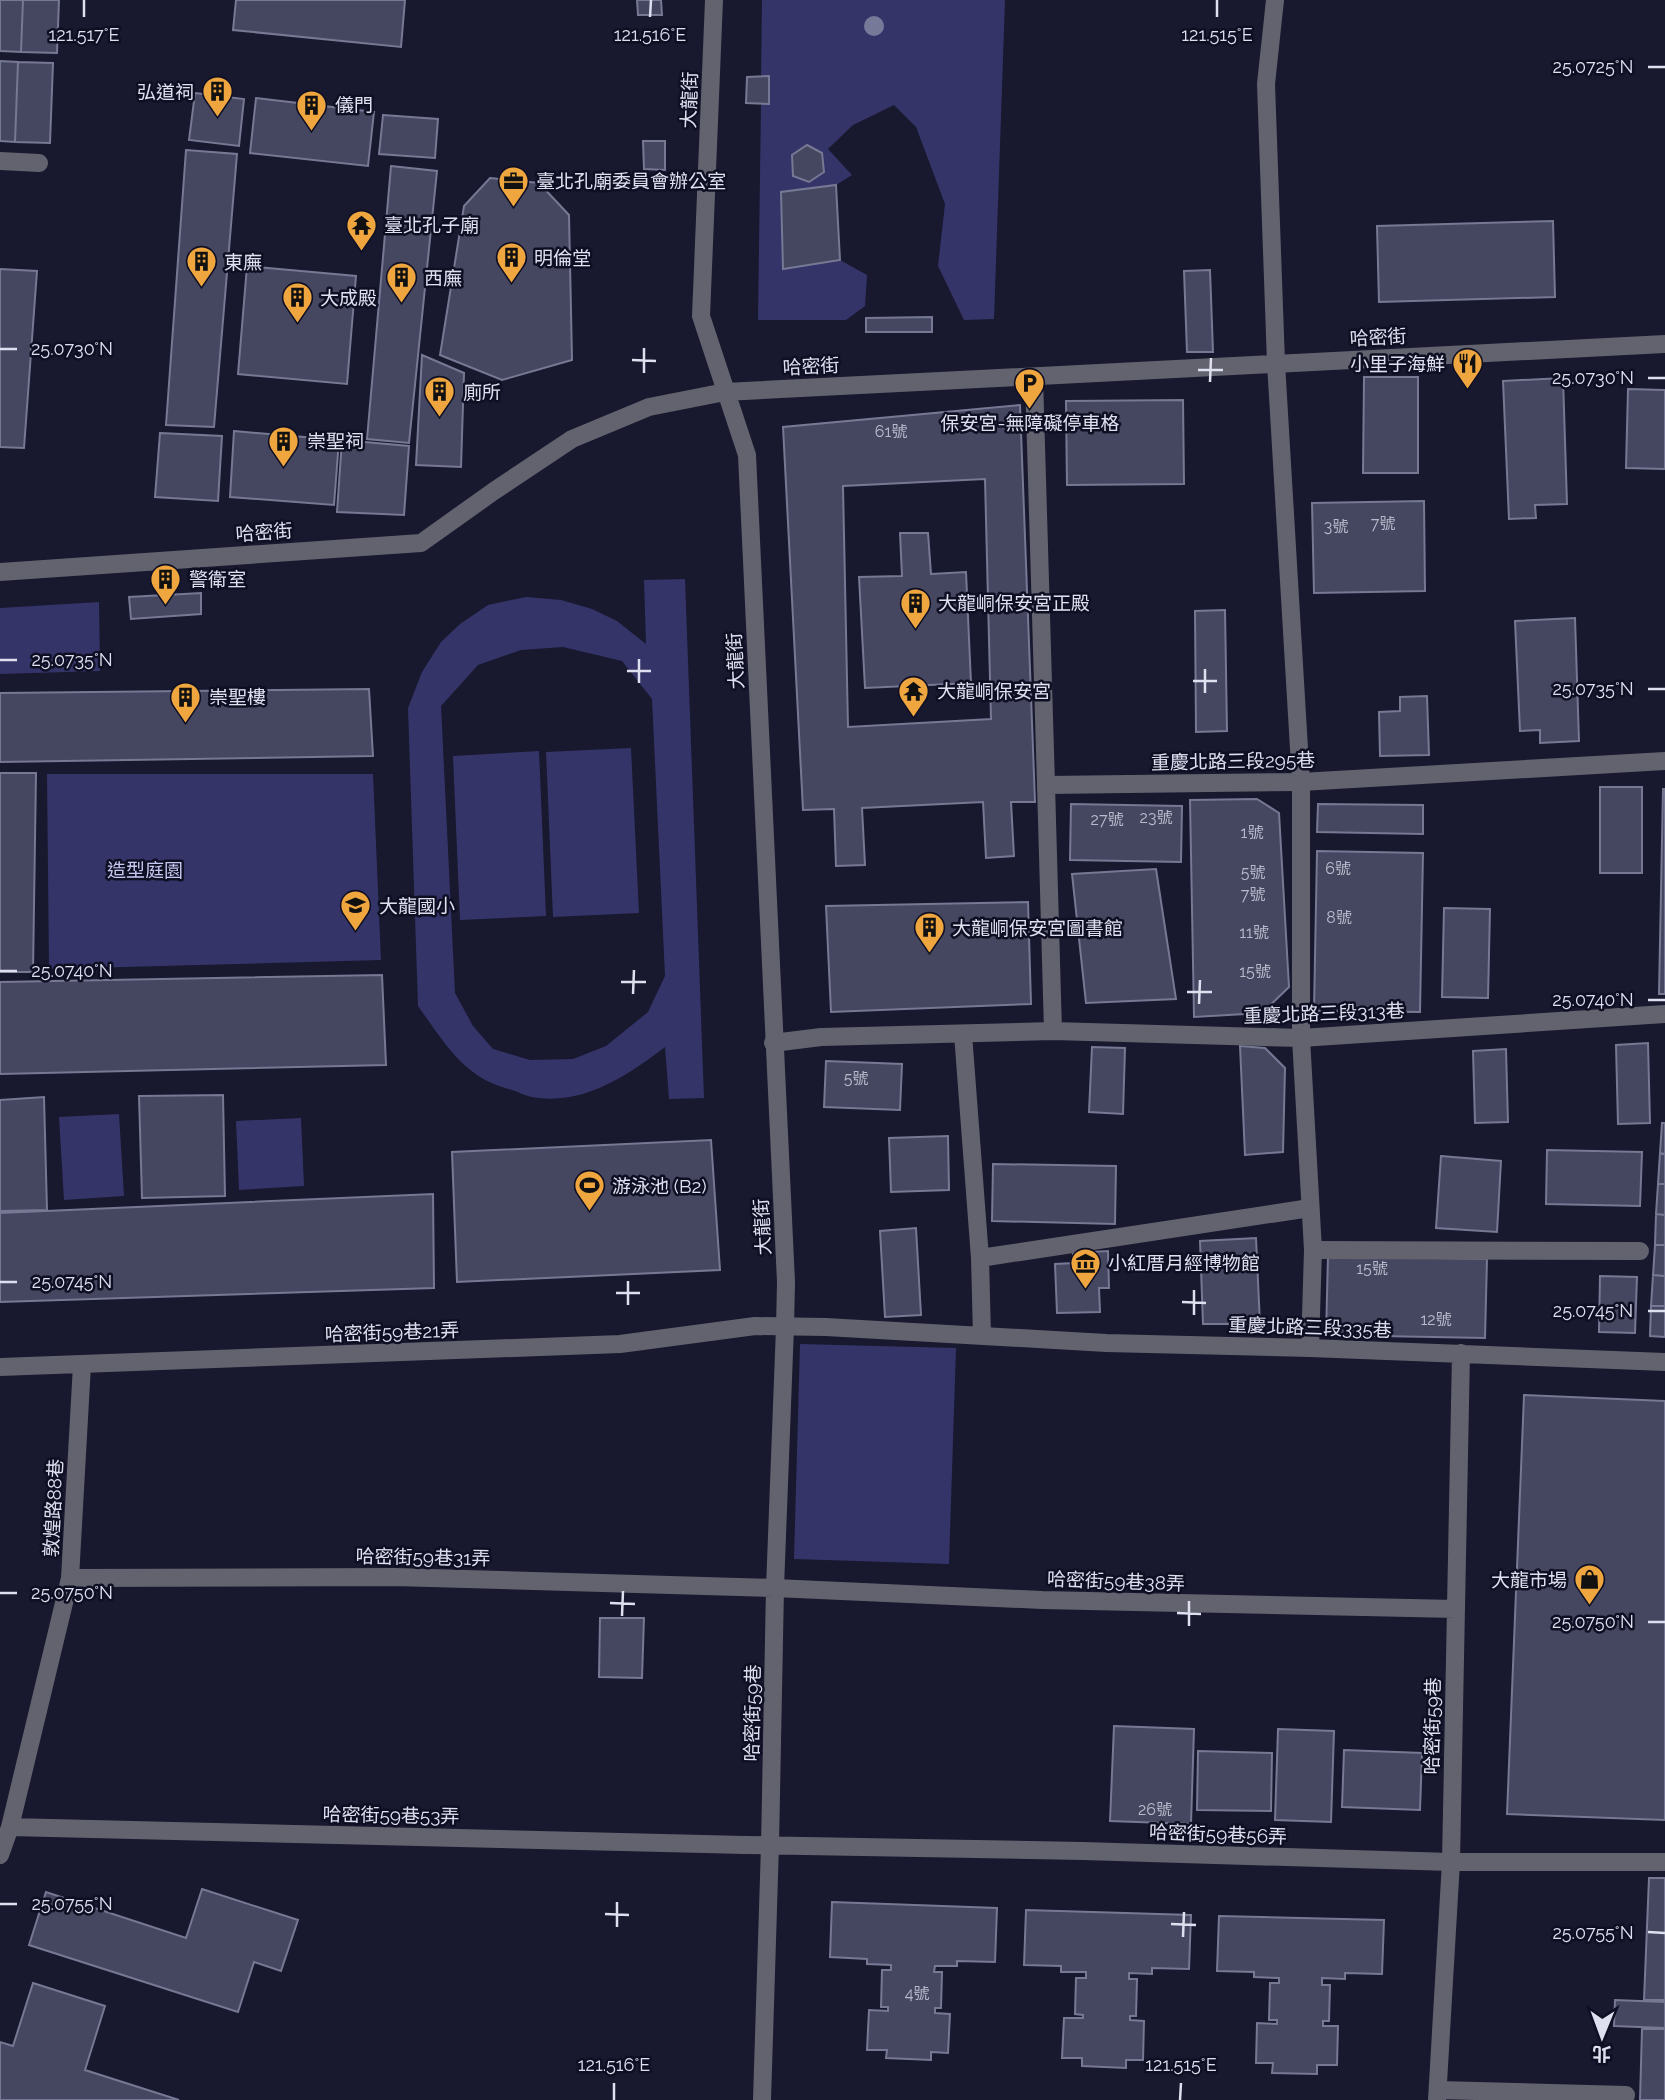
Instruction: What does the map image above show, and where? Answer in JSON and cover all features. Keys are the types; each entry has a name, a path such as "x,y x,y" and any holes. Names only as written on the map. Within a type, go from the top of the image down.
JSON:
{"street":[{"name":"大龍街","path":"714,0 701,316 747,455 786,1282 785,1327"},
{"path":"1275,0 1266,84 1276,363 1301,782 1301,1038 1313,1250 1310,1348"},
{"path":"0,162 39,163"},
{"name":"哈密街","path":"0,572 421,543 572,439 649,407 725,391 1665,344"},
{"path":"1034,377 1053,1031"},
{"name":"重慶北路三段295巷","path":"1046,785 1301,782 1665,761"},
{"name":"重慶北路三段313巷","path":"773,1044 821,1037 1053,1031 1301,1038 1665,1014"},
{"path":"963,1034 980,1258 982,1336"},
{"path":"980,1258 1310,1208"},
{"path":"1313,1250 1640,1251"},
{"name":"哈密街59巷21弄","path":"0,1367 620,1344 755,1326 785,1327"},
{"name":"重慶北路三段335巷","path":"785,1327 1106,1343 1665,1362"},
{"name":"哈密街59巷","path":"762,2100 775,1588 785,1327"},
{"name":"哈密街59巷","path":"1437,2095 1451,1862 1461,1353"},
{"name":"敦煌路88巷","path":"0,1855 10,1827 70,1578 82,1365"},
{"name":"哈密街59巷31弄","path":"70,1578 395,1577 775,1588"},
{"name":"哈密街59巷38弄","path":"775,1588 1055,1600 1456,1609"},
{"name":"哈密街59巷53弄","path":"10,1827 770,1845"},
{"name":"哈密街59巷56弄","path":"770,1845 1451,1862 1665,1862"},
{"path":"1437,2095 1626,2095"}],"green space":[{"path":"762,0 1005,0 994,319 964,320 938,266 945,204 916,127 894,105 853,125 828,149 852,175 836,185 781,193 784,269 840,260 867,275 865,306 846,320 758,320 761,104 769,103 769,77 761,77"},
{"path":"685,579 704,1098 669,1099 665,1047 620,1078 586,1093 551,1099 530,1096 491,1083 473,1072 450,1049 418,1006 408,708 422,672 441,642 460,624 488,605 526,597 561,600 592,609 617,621 646,644 644,580","holes":["563,647 622,661 652,699 665,976 648,1012 606,1046 573,1059 530,1060 493,1049 473,1026 455,993 441,706 478,665 521,650"]},
{"path":"99,602 100,671 0,674 0,608"},
{"path":"631,748 639,913 553,917 546,752"},
{"path":"539,751 546,916 460,920 453,756"},
{"name":"造型庭園","path":"47,774 373,774 381,960 49,969"},
{"path":"119,1114 124,1196 64,1200 59,1117"},
{"path":"301,1118 304,1186 239,1190 236,1121"},
{"path":"800,1344 956,1348 949,1564 794,1559"}],"building":[{"path":"0,0 23,0 21,52 0,51"},
{"path":"23,0 59,0 57,53 21,52"},
{"path":"236,0 405,0 401,47 233,30"},
{"path":"637,0 661,0 662,15 638,15"},
{"path":"0,61 18,62 15,142 0,141"},
{"path":"18,62 53,63 50,143 15,142"},
{"path":"769,76 769,104 746,103 747,77"},
{"name":"弘道祠","path":"195,93 244,99 239,146 189,140"},
{"name":"儀門","path":"256,98 374,112 368,166 250,153"},
{"path":"383,115 438,119 435,158 379,154"},
{"path":"643,141 665,141 665,170 644,169"},
{"path":"807,145 822,153 824,172 809,182 793,176 792,155"},
{"name":"東廡","path":"186,150 237,154 214,427 166,425"},
{"name":"西廡","path":"391,166 437,171 409,443 367,439"},
{"name":"明倫堂","path":"490,178 539,183 569,215 572,360 502,380 440,355 464,206"},
{"path":"836,185 840,260 783,269 781,192"},
{"path":"1553,221 1555,297 1379,302 1377,226"},
{"name":"大成殿","path":"247,266 356,276 347,384 238,374"},
{"path":"0,269 37,271 24,448 0,447"},
{"path":"1210,270 1213,352 1187,352 1184,271"},
{"path":"932,317 932,332 866,332 866,318"},
{"name":"廁所","path":"422,355 464,373 461,467 416,465"},
{"path":"1364,377 1418,377 1418,473 1363,473"},
{"path":"1563,378 1567,504 1535,505 1536,518 1509,519 1503,381"},
{"path":"1628,389 1665,390 1665,469 1626,468"},
{"path":"1183,400 1184,484 1067,485 1066,401"},
{"path":"1020,405 1035,802 1011,802 1014,856 986,858 983,802 862,808 865,865 836,866 834,809 803,810 783,427","holes":["985,479 991,719 848,727 843,486"]},
{"name":"崇聖祠","path":"234,431 339,440 334,505 230,497"},
{"path":"160,433 222,436 218,501 155,497"},
{"path":"342,440 409,446 404,515 337,512"},
{"path":"1424,501 1425,591 1314,593 1312,503"},
{"name":"大龍峒保安宮正殿","path":"900,533 928,533 931,574 966,572 971,683 865,688 859,577 902,576"},
{"name":"警衛室","path":"201,593 201,614 131,619 129,597"},
{"path":"1225,610 1227,731 1196,732 1195,611"},
{"path":"1575,618 1579,741 1540,743 1540,730 1520,731 1515,621"},
{"name":"崇聖樓","path":"369,689 373,756 0,762 0,693"},
{"path":"1427,696 1429,755 1380,756 1379,712 1400,711 1400,697"},
{"path":"0,773 36,773 33,972 0,972"},
{"path":"1600,787 1642,787 1642,873 1600,873"},
{"path":"1663,789 1665,994 1659,994"},
{"path":"1257,799 1279,813 1289,987 1262,1013 1194,1017 1190,800"},
{"path":"1071,804 1182,806 1181,862 1070,860"},
{"path":"1318,804 1423,805 1423,834 1317,832"},
{"path":"1317,851 1423,853 1420,1012 1314,1011"},
{"path":"1156,869 1176,999 1086,1003 1072,874"},
{"name":"大龍峒保安宮圖書館","path":"1028,902 1031,1004 831,1012 826,906"},
{"path":"1444,908 1490,909 1488,998 1442,997"},
{"path":"382,975 386,1065 0,1074 0,982"},
{"path":"1648,1043 1650,1123 1618,1124 1616,1045"},
{"path":"1240,1046 1265,1048 1285,1068 1283,1152 1245,1155"},
{"path":"1092,1047 1125,1048 1123,1114 1089,1112"},
{"path":"1506,1049 1508,1122 1475,1123 1473,1051"},
{"path":"826,1061 902,1064 900,1110 824,1107"},
{"path":"223,1095 225,1196 142,1198 139,1096"},
{"path":"44,1097 47,1210 0,1211 0,1100"},
{"path":"1662,1123 1665,1123 1665,1154 1660,1153"},
{"path":"948,1136 949,1190 891,1192 889,1138"},
{"path":"711,1140 720,1270 457,1282 452,1152"},
{"path":"1547,1150 1642,1152 1640,1206 1546,1204"},
{"path":"1660,1153 1665,1154 1665,1184 1658,1184"},
{"path":"1441,1156 1501,1161 1497,1232 1436,1228"},
{"path":"993,1164 1116,1166 1115,1224 992,1221"},
{"path":"1658,1184 1665,1184 1665,1215 1656,1214"},
{"path":"433,1194 434,1288 0,1302 0,1213"},
{"path":"1656,1214 1665,1215 1665,1245 1655,1245"},
{"path":"916,1228 921,1315 885,1317 880,1231"},
{"path":"1256,1238 1260,1324 1203,1324 1200,1241"},
{"path":"1655,1245 1665,1245 1665,1276 1653,1275"},
{"path":"1108,1251 1109,1288 1099,1288 1100,1312 1057,1313 1055,1264 1074,1263 1073,1253"},
{"path":"1328,1256 1487,1259 1485,1338 1326,1335"},
{"path":"1653,1275 1665,1276 1665,1306 1651,1306"},
{"path":"1600,1276 1637,1277 1635,1333 1599,1332"},
{"path":"1651,1306 1665,1306 1665,1337 1650,1336"},
{"name":"大龍市場","path":"1524,1395 1665,1401 1665,1820 1507,1814"},
{"path":"600,1618 644,1618 642,1678 599,1677"},
{"path":"1114,1726 1194,1729 1191,1824 1110,1821"},
{"path":"1278,1729 1334,1731 1331,1822 1275,1820"},
{"path":"1344,1750 1422,1753 1420,1810 1342,1807"},
{"path":"1198,1751 1272,1753 1271,1811 1197,1810"},
{"path":"1649,1878 1665,1878 1665,2000 1644,2000"},
{"path":"202,1889 298,1920 281,1971 254,1962 238,2012 29,1945 46,1892 186,1938"},
{"path":"832,1902 997,1908 995,1962 957,1961 957,1966 935,1966 934,1972 942,1972 941,2008 935,2008 935,2013 950,2014 948,2053 931,2052 931,2060 886,2058 887,2050 867,2050 869,2010 888,2011 888,2007 881,2007 882,1970 891,1970 891,1965 867,1964 867,1959 830,1957"},
{"path":"1026,1910 1191,1915 1189,1969 1152,1968 1152,1974 1129,1973 1129,1979 1137,1979 1136,2016 1130,2016 1130,2020 1144,2021 1143,2060 1126,2060 1126,2068 1082,2066 1082,2058 1062,2058 1064,2018 1083,2018 1083,2015 1075,2014 1076,1978 1086,1978 1086,1972 1061,1972 1061,1966 1024,1965"},
{"path":"1219,1916 1384,1920 1382,1974 1345,1973 1345,1979 1322,1978 1322,1985 1330,1985 1329,2021 1323,2021 1323,2026 1338,2026 1337,2065 1317,2065 1317,2074 1272,2073 1273,2063 1256,2063 1257,2023 1277,2024 1277,2020 1269,2020 1270,1983 1279,1983 1279,1978 1254,1977 1254,1972 1217,1971"},
{"path":"33,1983 105,2006 85,2070 179,2100 0,2100 0,2042 13,2046"},
{"path":"1615,2000 1665,2002 1665,2028 1614,2026"},
{"path":"1642,2029 1665,2029 1665,2100 1640,2100"}],"place":[{"name":"弘道祠","path":"217,119"},
{"name":"儀門","path":"312,132"},
{"name":"臺北孔廟委員會辦公室","path":"513,208"},
{"name":"臺北孔子廟","path":"361,252"},
{"name":"明倫堂","path":"511,285"},
{"name":"東廡","path":"201,289"},
{"name":"西廡","path":"401,305"},
{"name":"大成殿","path":"297,325"},
{"name":"小里子海鮮","path":"1468,391"},
{"name":"保安宮-無障礙停車格","path":"1030,411"},
{"name":"廁所","path":"440,419"},
{"name":"崇聖祠","path":"284,468"},
{"name":"警衛室","path":"166,606"},
{"name":"大龍峒保安宮正殿","path":"915,630"},
{"name":"大龍峒保安宮","path":"914,718"},
{"name":"崇聖樓","path":"186,724"},
{"name":"大龍國小","path":"356,933"},
{"name":"大龍峒保安宮圖書館","path":"929,955"},
{"name":"游泳池 (B2)","path":"589,1213"},
{"name":"小紅厝月經博物館","path":"1085,1290"},
{"name":"大龍市場","path":"1590,1607"}]}
